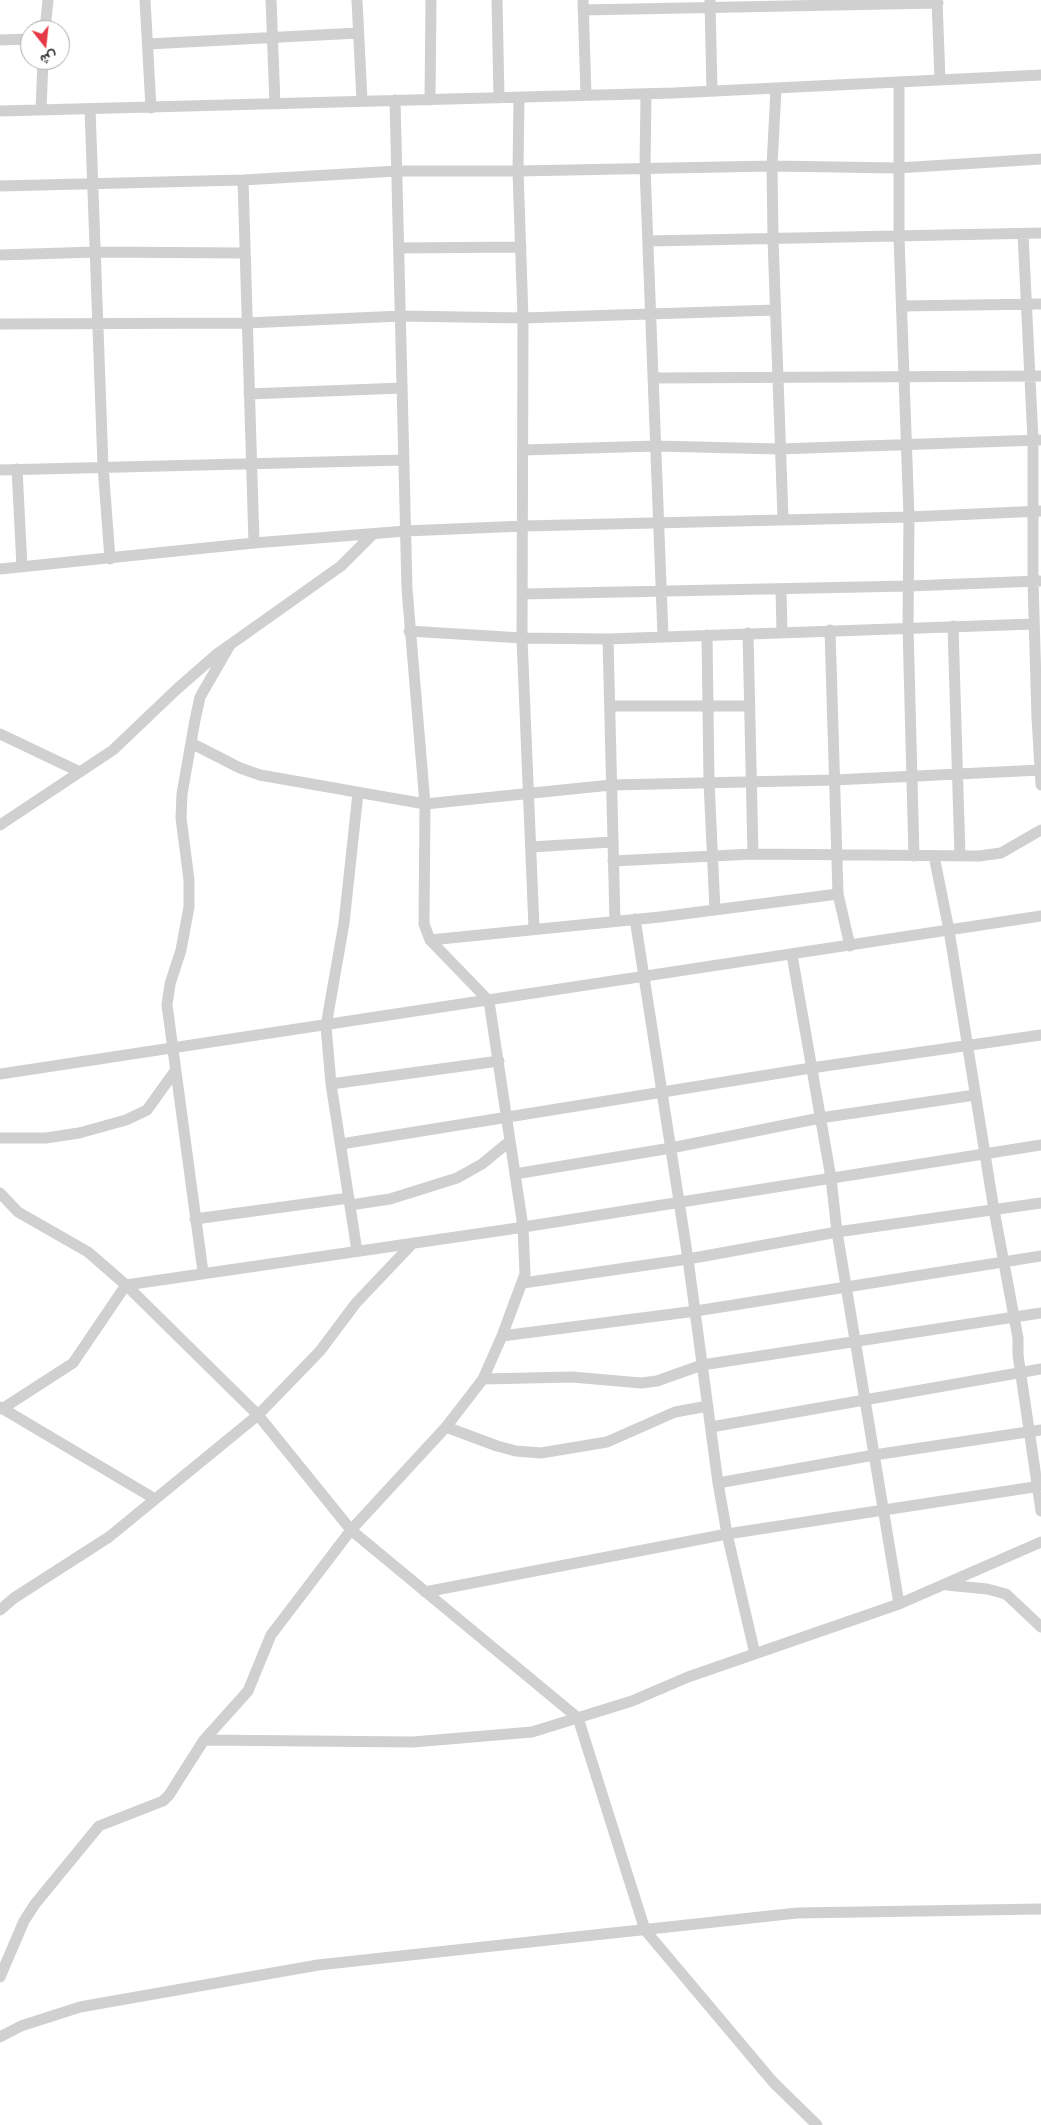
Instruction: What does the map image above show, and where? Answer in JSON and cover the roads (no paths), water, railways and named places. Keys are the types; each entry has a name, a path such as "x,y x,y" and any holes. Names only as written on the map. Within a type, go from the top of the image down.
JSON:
{"street":[{"path":"46,20 48,0"},
{"path":"146,0 151,108"},
{"path":"270,0 275,104"},
{"path":"357,0 362,101"},
{"path":"430,100 431,0"},
{"path":"497,0 499,98"},
{"path":"586,96 583,5 938,1 940,80"},
{"path":"710,4 712,91"},
{"path":"148,44 358,33"},
{"path":"0,40 20,39"},
{"path":"41,110 43,70"},
{"path":"0,111 646,94 1041,75"},
{"path":"899,83 899,237 909,517 908,627 914,856"},
{"path":"776,89 772,166 773,239 782,518"},
{"path":"646,94 645,168 663,636"},
{"path":"520,98 518,172 524,318 522,638 534,928"},
{"path":"0,1977 24,1921 99,1826 164,1801 204,1740 248,1691 271,1635 351,1530 446,1428 483,1379 523,1283 526,1263 524,1228 489,1001 430,940 424,915 426,804 419,714 409,631 394,100"},
{"path":"90,109 104,466 110,558"},
{"path":"0,186 243,180 396,171 518,172 772,166 898,168 1041,159"},
{"path":"243,180 243,253 254,543"},
{"path":"649,241 1041,233"},
{"path":"1023,234 1036,376 1037,581 1034,624 1038,660 1041,785"},
{"path":"399,248 521,247"},
{"path":"0,255 95,252 243,253"},
{"path":"902,306 1041,304"},
{"path":"0,324 98,322 247,324 401,316 524,318 774,310"},
{"path":"653,378 1036,376"},
{"path":"249,394 402,388"},
{"path":"524,450 656,446 779,449 1037,440"},
{"path":"0,470 404,460"},
{"path":"17,469 22,567"},
{"path":"0,569 254,543 406,531 782,518 909,517 1037,512"},
{"path":"0,825 113,750 177,689 230,645 341,566 373,534"},
{"path":"523,594 909,586 1037,581"},
{"path":"781,589 782,632"},
{"path":"409,631 522,638 608,638 1034,624"},
{"path":"953,626 960,856"},
{"path":"830,630 838,894 850,946"},
{"path":"748,633 753,854"},
{"path":"706,635 709,782 715,910"},
{"path":"608,638 615,921"},
{"path":"203,1272 174,1071 167,1005 170,984 181,950 189,907 189,880 181,818 182,794 200,697 230,645"},
{"path":"610,706 749,706"},
{"path":"0,734 80,772"},
{"path":"191,743 253,773 426,804 611,785 834,780 1041,770"},
{"path":"357,1251 332,1084 326,1026 344,923 358,793"},
{"path":"613,861 753,854 960,856 1001,853 1041,830"},
{"path":"530,848 612,842"},
{"path":"934,856 950,930 1002,1261 1012,1317 1018,1338 1020,1373 1035,1431 1041,1511"},
{"path":"430,940 715,910 838,894"},
{"path":"0,1074 1041,916"},
{"path":"635,919 680,1202 718,1482 727,1534 755,1654"},
{"path":"792,955 831,1178 837,1232 899,1604"},
{"path":"341,1144 811,1068 1041,1035"},
{"path":"332,1084 499,1061"},
{"path":"0,1138 46,1138 79,1133 126,1120 147,1110 174,1071"},
{"path":"515,1174 671,1148 820,1118 975,1095"},
{"path":"195,1219 349,1201 390,1199 457,1178 482,1164 510,1142"},
{"path":"155,1499 1,1408 73,1363 126,1285 203,1272 524,1228 1041,1145"},
{"path":"0,1193 18,1212 88,1252 126,1285 258,1415 351,1530 578,1718 645,1930 762,2069 817,2125"},
{"path":"523,1283 688,1259 837,1232 1041,1203"},
{"path":"0,1610 14,1598 90,1551 258,1415 320,1351 356,1303 413,1243"},
{"path":"502,1336 696,1311 1041,1256"},
{"path":"483,1379 572,1377 641,1383 657,1381 702,1365 1041,1313"},
{"path":"711,1427 1041,1369"},
{"path":"446,1428 516,1451 541,1453 607,1442 675,1412 708,1406"},
{"path":"718,1482 874,1455 1035,1431"},
{"path":"425,1592 727,1534 1039,1486"},
{"path":"204,1740 413,1742 532,1732 632,1701 688,1677 899,1604 1041,1542"},
{"path":"942,1585 987,1588 1006,1594 1041,1626"},
{"path":"0,2037 21,2026 80,2007 318,1966 797,1913 1041,1909"}]}
